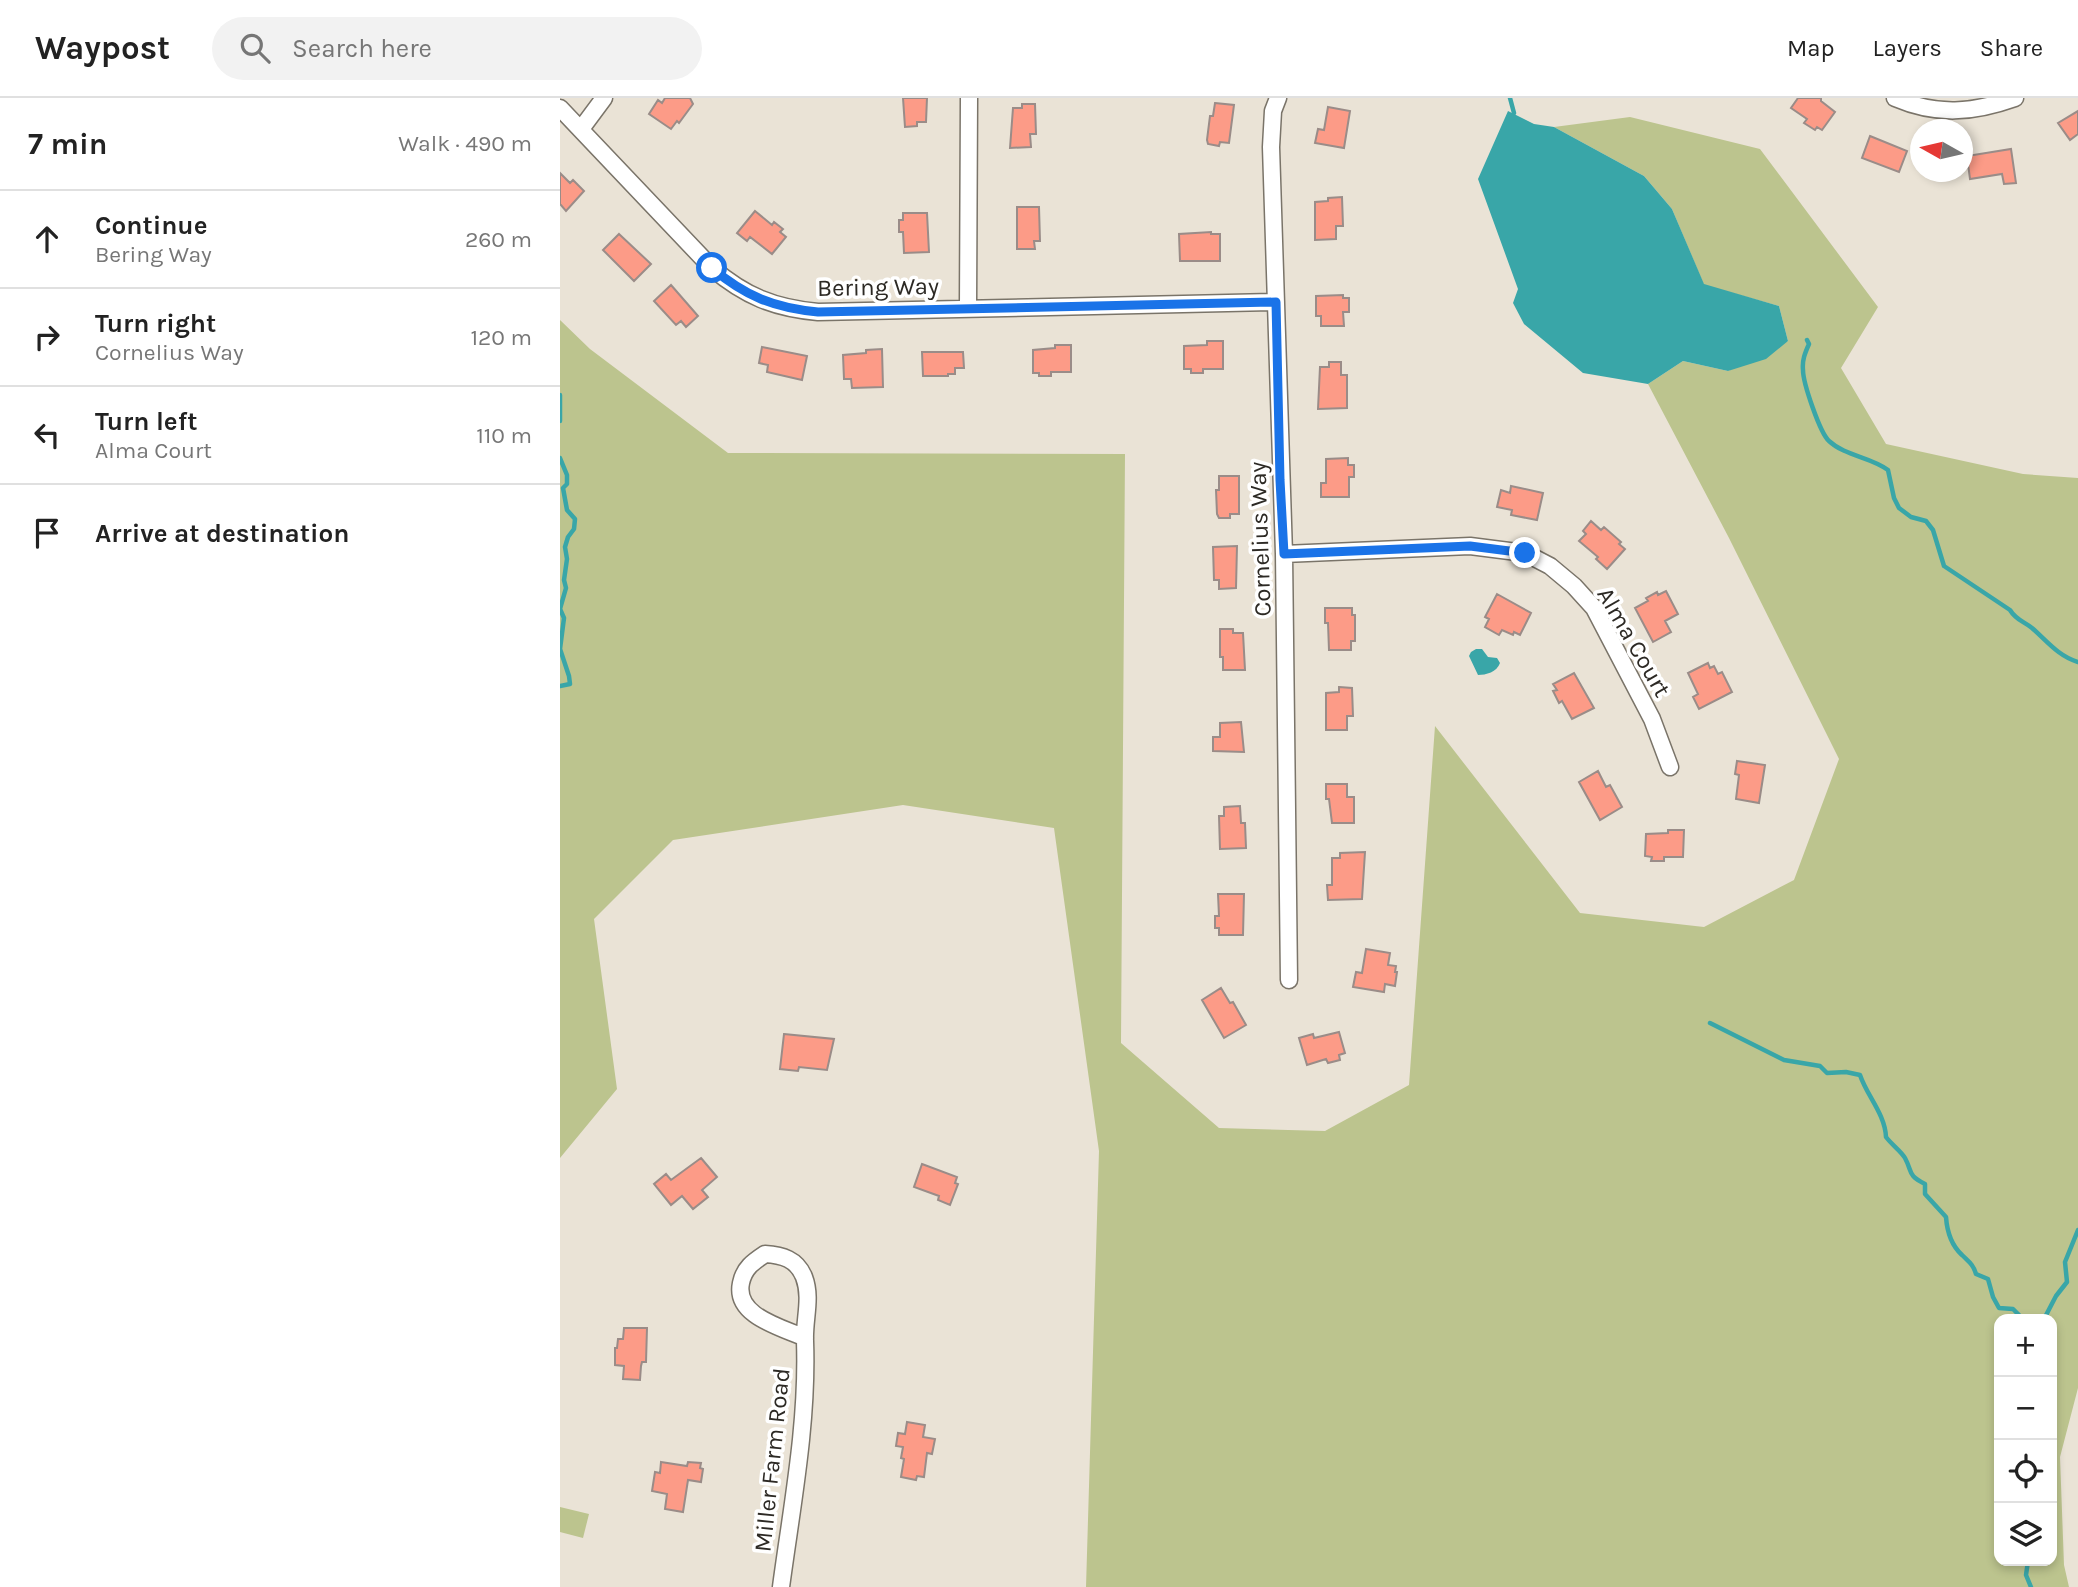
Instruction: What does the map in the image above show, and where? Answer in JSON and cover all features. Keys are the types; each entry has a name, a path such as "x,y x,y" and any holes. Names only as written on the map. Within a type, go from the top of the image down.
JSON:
{"street":[{"path":"580,129 604,98"},
{"path":"968,308 969,98"},
{"name":"Cornelius Way","path":"1278,98 1273,111 1271,147 1284,554 1289,980"},
{"path":"1895,98 1933,109 1966,111 1986,108 2015,98"},
{"name":"Bering Way","path":"560,108 712,268 751,296 788,309 818,312 1276,302"},
{"name":"Alma Court","path":"1284,554 1470,546 1525,553 1550,566 1574,586 1594,608 1652,719 1671,767"},
{"name":"Miller Farm Road","path":"780,1587 801,1438 807,1362 804,1338 807,1292 797,1265 787,1258 765,1254 745,1270 740,1290 742,1303 757,1316 804,1338"}],"green space":[{"path":"1630,117 1760,149 1878,307 1841,368 1886,444 2023,474 2078,478 2078,1388 2060,1457 2064,1565 2069,1587 1086,1587 1099,1151 1054,828 903,805 673,840 594,919 617,1089 560,1158 560,320 590,349 728,453 1125,454 1121,1043 1219,1128 1325,1131 1409,1085 1435,726 1580,913 1704,927 1794,880 1839,759 1729,538 1648,384 1683,361 1728,371 1788,341 1779,306 1704,285 1672,209 1644,176 1554,127"},
{"path":"560,1507 589,1514 583,1538 560,1532"}],"water":[{"path":"1508,111 1534,124 1554,127 1644,176 1672,209 1704,284 1779,306 1788,341 1766,359 1728,371 1683,361 1648,384 1583,373 1524,324 1513,303 1518,289 1478,179"},
{"path":"1476,649 1482,649 1488,657 1497,658 1500,663 1494,671 1478,675 1469,656"}],"building":[{"path":"665,98 690,98 693,104 671,129 649,114 658,100 662,103"},
{"path":"903,98 927,98 926,122 905,127"},
{"path":"1798,98 1821,98 1821,101 1835,112 1822,130 1817,127 1815,130 1804,123 1807,119 1791,108"},
{"path":"1215,103 1234,105 1229,143 1220,142 1219,146 1208,144 1207,140 1210,116 1213,116"},
{"path":"1022,104 1035,104 1036,134 1030,134 1031,147 1010,148 1013,108 1022,108"},
{"path":"1328,107 1350,111 1344,148 1315,143 1318,129 1324,130"},
{"path":"2078,111 2078,134 2070,140 2058,123"},
{"path":"1870,136 1907,151 1899,172 1862,158"},
{"path":"2011,149 2016,183 2004,184 2002,174 1973,179 1973,155"},
{"path":"560,173 570,183 573,180 584,191 566,211 560,204"},
{"path":"1342,197 1343,226 1336,226 1336,239 1315,240 1315,202"},
{"path":"1017,207 1039,207 1040,241 1034,241 1035,249 1017,249"},
{"path":"755,211 772,225 774,222 783,229 780,232 786,237 772,254 750,237 747,241 737,233"},
{"path":"903,213 927,213 929,252 904,253 903,232 899,232 899,220 903,220"},
{"path":"619,234 651,264 634,281 603,250"},
{"path":"1179,234 1220,234 1220,261 1180,261"},
{"path":"671,285 698,316 686,327 681,321 676,325 654,301"},
{"path":"1343,295 1343,298 1349,298 1349,312 1343,312 1344,326 1321,326 1321,316 1316,316 1316,296"},
{"path":"1207,341 1223,341 1223,369 1203,369 1203,373 1191,373 1191,369 1184,369 1184,346 1207,345"},
{"path":"1055,345 1071,345 1071,372 1051,372 1051,376 1033,373 1033,350 1055,348"},
{"path":"762,347 807,356 802,380 767,372 768,365 759,363"},
{"path":"882,349 883,387 852,388 851,379 844,379 843,355"},
{"path":"922,352 963,352 964,368 955,368 955,374 948,376 923,376"},
{"path":"1329,362 1341,362 1341,375 1347,375 1347,408 1318,409 1320,367 1329,367"},
{"path":"1348,458 1348,465 1354,465 1354,477 1349,477 1349,497 1321,497 1321,483 1326,483 1326,459"},
{"path":"1219,476 1239,476 1239,514 1230,514 1230,518 1219,518 1217,514 1216,490 1219,490"},
{"path":"1511,486 1543,493 1537,520 1511,515 1512,510 1497,507 1501,490 1510,493"},
{"path":"1591,521 1601,530 1604,527 1625,549 1607,569 1596,559 1598,557 1579,541 1586,534 1583,531"},
{"path":"1237,546 1236,588 1219,589 1219,580 1214,580 1213,547"},
{"path":"1666,591 1678,614 1665,621 1671,632 1653,642 1635,608 1648,601 1646,598"},
{"path":"1497,594 1531,613 1520,635 1502,630 1499,635 1485,627 1489,619 1485,617"},
{"path":"1325,608 1352,608 1352,615 1355,615 1355,641 1351,641 1351,650 1329,650"},
{"path":"1220,629 1233,629 1233,633 1243,633 1245,670 1223,670"},
{"path":"1708,663 1710,668 1714,666 1718,674 1722,672 1732,692 1699,709 1693,697 1698,694 1688,673"},
{"path":"1574,673 1594,708 1572,719 1562,701 1559,703 1553,691 1557,690 1553,684"},
{"path":"1339,687 1352,688 1353,716 1347,716 1347,730 1326,730 1326,693 1339,692"},
{"path":"1241,722 1244,752 1213,751 1213,737 1220,737 1220,723"},
{"path":"1737,761 1765,765 1759,803 1736,799 1739,775 1735,774"},
{"path":"1598,771 1606,787 1610,785 1622,807 1600,820 1579,782"},
{"path":"1326,784 1347,784 1347,797 1354,797 1354,823 1332,823 1329,799 1326,799"},
{"path":"1240,806 1241,823 1245,823 1246,848 1220,849 1219,816 1224,816 1224,807"},
{"path":"1668,830 1684,830 1683,857 1664,857 1664,861 1651,861 1652,857 1645,856 1646,834 1668,833"},
{"path":"1365,852 1362,899 1328,900 1327,885 1332,885 1332,858 1340,858 1340,853"},
{"path":"1218,894 1244,894 1243,935 1219,935 1219,928 1215,928 1215,916 1219,916"},
{"path":"1366,949 1390,953 1388,965 1396,966 1397,972 1395,986 1385,984 1384,992 1353,987 1356,972 1362,973"},
{"path":"1221,988 1230,1003 1233,1002 1246,1025 1224,1038 1202,1000"},
{"path":"1339,1032 1345,1053 1339,1055 1340,1060 1328,1063 1326,1059 1307,1065 1299,1038 1313,1034 1314,1038"},
{"path":"784,1034 834,1039 827,1070 799,1067 798,1071 780,1069"},
{"path":"701,1158 717,1177 702,1190 708,1197 693,1209 682,1196 671,1205 654,1184 666,1174 671,1180"},
{"path":"922,1164 957,1177 955,1183 958,1184 950,1205 938,1200 939,1196 914,1187"},
{"path":"624,1328 647,1328 646,1362 642,1362 640,1380 623,1379 624,1366 615,1365 615,1348 618,1339 623,1339"},
{"path":"907,1422 925,1425 923,1437 935,1439 932,1454 927,1453 924,1477 917,1476 916,1480 901,1477 903,1447 896,1446 898,1433 905,1434"},
{"path":"661,1462 687,1466 688,1462 701,1463 701,1482 688,1480 683,1512 665,1509 667,1494 652,1491 655,1472 660,1473"}],"waterway":[{"path":"1510,98 1514,113"},
{"path":"1807,340 1809,344 1803,360 1804,376 1817,418 1829,441 1888,470 1899,508 1911,517 1926,521 1933,530 1944,566 2010,610 2059,652 2078,662"},
{"path":"560,395 560,421"},
{"path":"560,458 567,475 567,484 563,488 567,510 575,519 574,529 565,547 566,588 560,609 564,618 560,649 570,684 560,686"},
{"path":"1710,1023 1784,1060 1820,1066 1827,1073 1846,1072 1860,1075 1879,1113 1886,1137 1903,1155 1913,1176 1925,1184 1925,1194 1946,1217 1955,1247 1972,1265 1976,1274 1988,1279 1999,1308 2013,1309 2018,1314"},
{"path":"2047,1314 2067,1282 2065,1262 2078,1230"},
{"path":"2027,1566 2026,1575 2031,1587"}],"route":[{"path":"712,268 751,296 788,309 818,312 1276,302 1284,554 1470,546 1525,553"}]}
